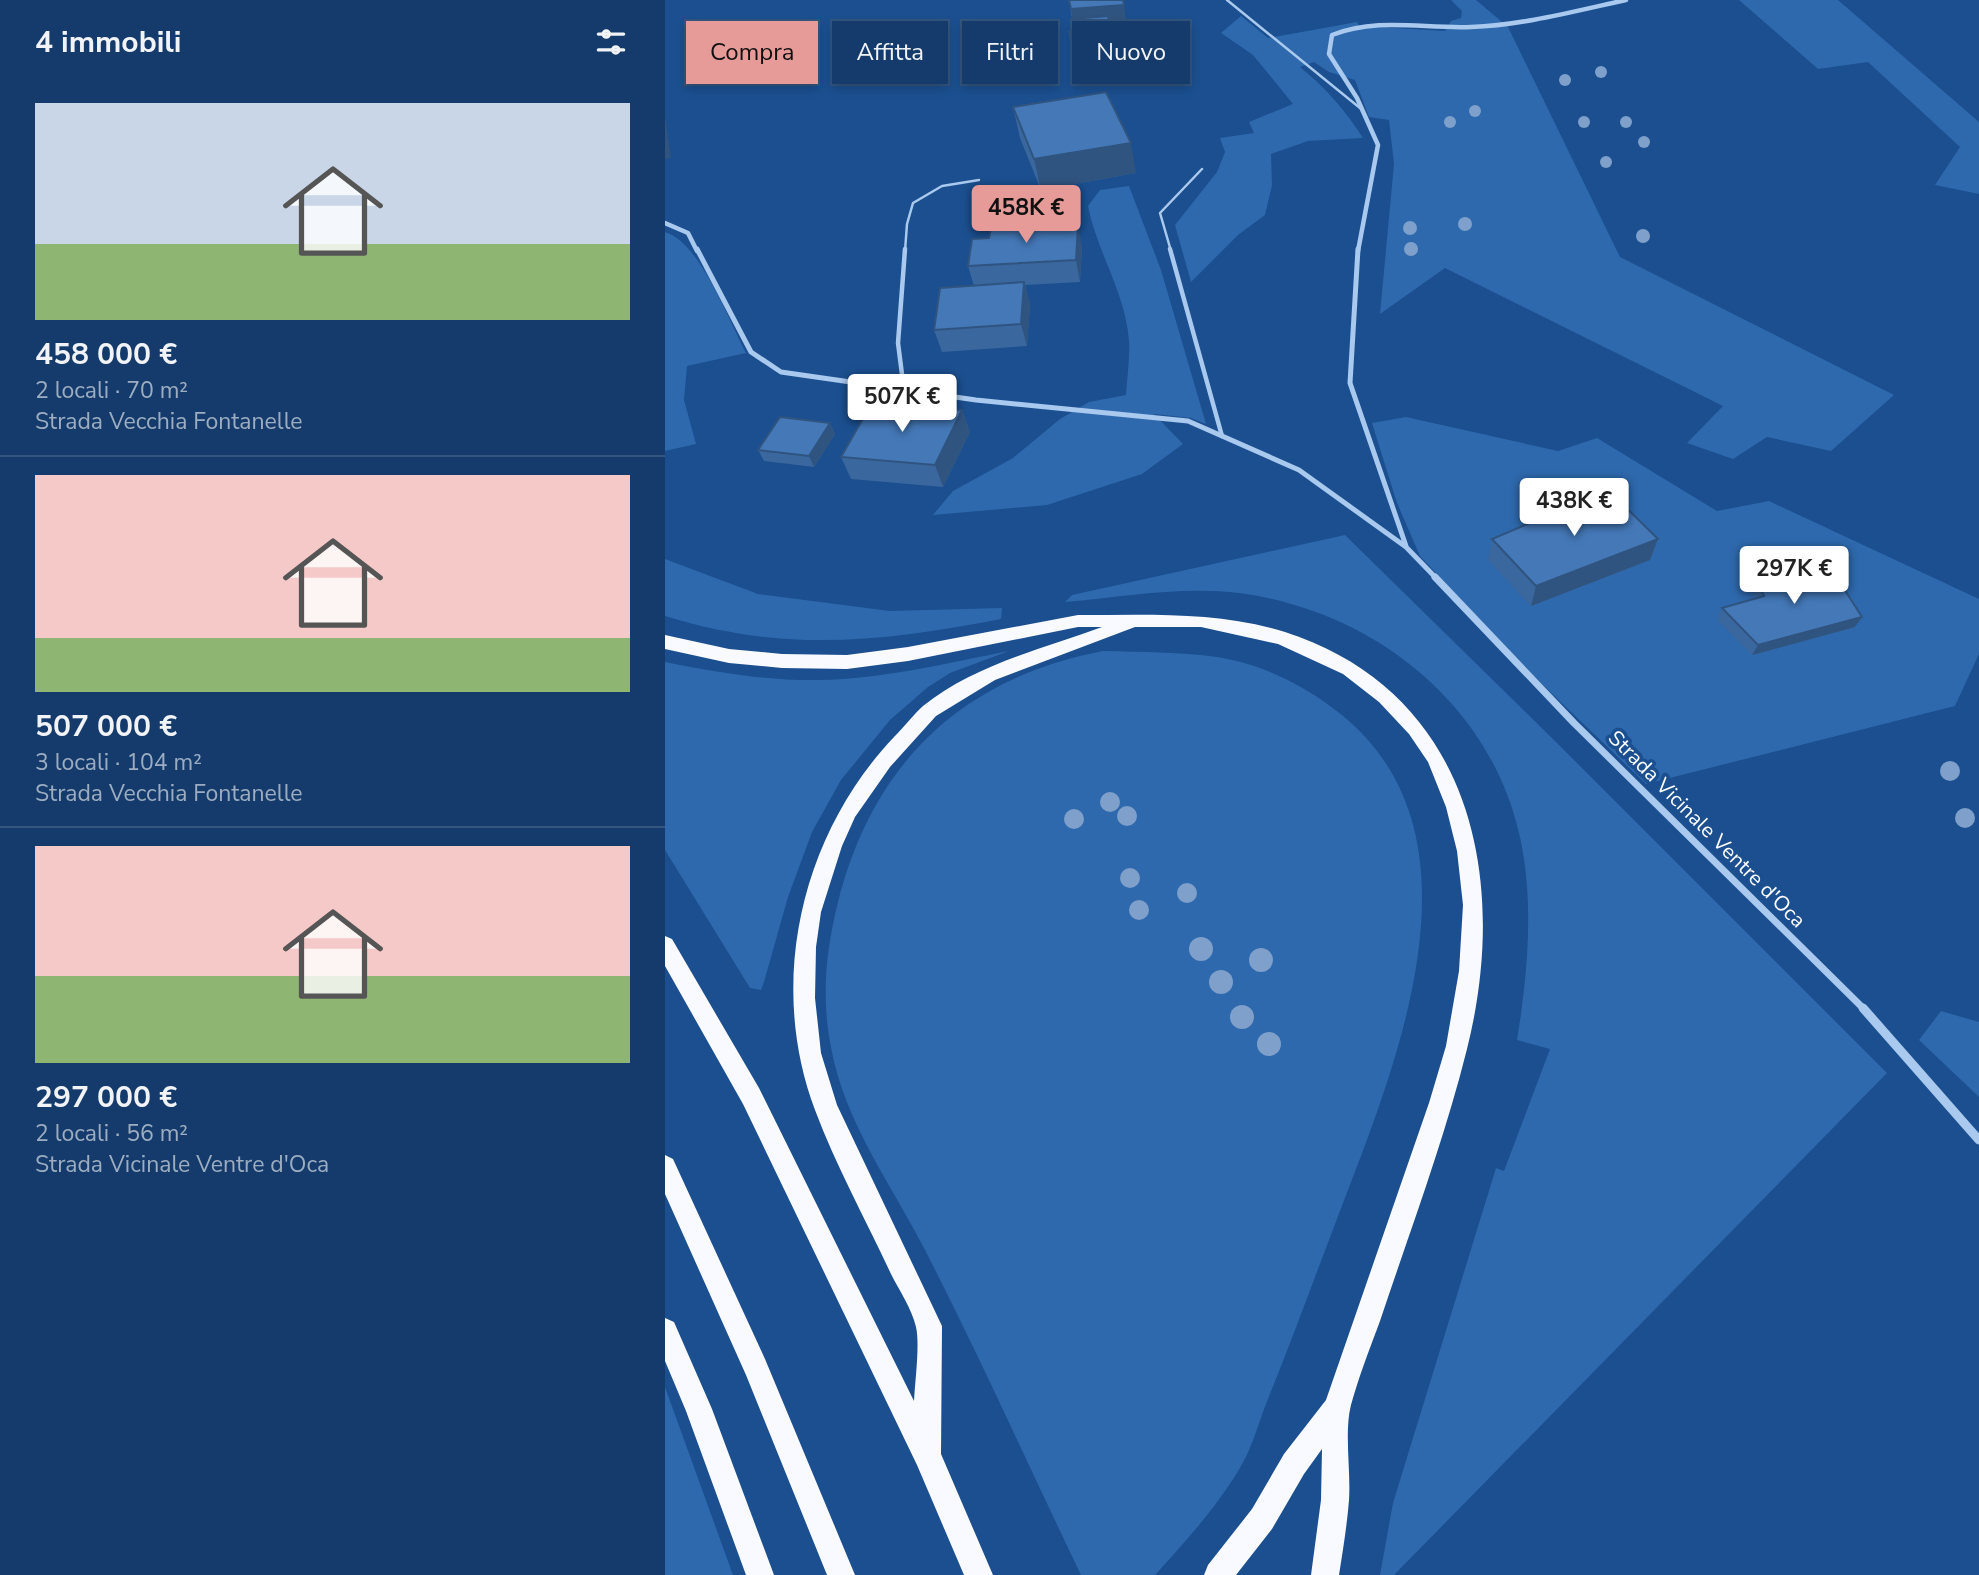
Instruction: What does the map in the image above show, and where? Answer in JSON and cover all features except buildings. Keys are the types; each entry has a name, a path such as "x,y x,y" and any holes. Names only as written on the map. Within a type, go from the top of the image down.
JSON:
{"highway":[{"path":"665,642 729,656 782,661 846,662 908,654 1079,621 1201,621 1282,638 1349,669 1385,697 1416,729 1436,759 1462,829 1473,905 1470,971 1457,1046 1441,1104 1336,1408 1294,1464 1262,1519 1218,1575"},
{"path":"927,1455 929,1326 826,1108 810,1053 804,998 806,947 814,902 832,846 865,784 906,733 930,711 989,676 1138,621"},
{"path":"665,946 751,1096 927,1455 979,1575"},
{"path":"665,1167 756,1368 841,1575"},
{"path":"665,1331 699,1409 760,1575"},
{"path":"1325,1575 1335,1500 1336,1408"}],"street":[{"name":"Strada Vicinale Ventre d'Oca","path":"1406,547 1350,383 1357,254 1378,145 1373,128 1360,108 1350,82 1329,54 1332,35 1361,25 1470,27 1510,23 1626,0"},
{"name":"Strada Vicinale Ventre d'Oca","path":"665,223 688,233 751,352 781,372 904,390 1188,421 1299,470 1406,547 1565,714 1865,1010 1979,1140"}],"lane":[{"path":"1227,0 1360,108"},
{"path":"1202,169 1160,213 1222,436"},
{"path":"904,390 898,343 907,224 913,203 942,186 979,180"}],"shaded area":[{"path":"1451,0 1476,0 1508,27 1620,257 1894,395 1831,451 1767,437 1733,459 1687,443 1723,406 1445,268 1380,314 1394,164 1389,120 1369,117 1355,80 1329,72 1314,62 1300,67 1335,100 1363,138 1308,141 1271,154 1272,185 1265,215 1238,235 1191,282 1175,225 1217,172 1225,152 1220,138 1254,133 1249,122 1293,104 1253,55 1221,33 1241,16 1268,38 1357,22 1359,26 1445,31 1451,21 1461,18 1462,11"},
{"path":"1739,0 1838,0 1979,122 1979,194 1935,185 1960,147 1868,62 1818,69"},
{"path":"1129,186 1161,270 1206,424 1191,418 1154,414 1183,444 1142,474 1047,505 933,515 953,491 1013,458 1060,419 1089,402 1126,395 1129,348 1127,324 1088,206 1100,190"},
{"path":"665,232 678,239 702,266 746,353 687,366 684,400 696,444 665,451"},
{"path":"1406,417 1558,451 1597,438 1717,511 1769,501 1979,599 1979,654 1955,706 1646,784 1518,661 1420,556 1397,503 1372,423"},
{"path":"1345,535 1887,1073 1394,1575 1380,1575 1393,1503 1496,1168 1504,1171 1550,1049 1517,1040 1528,934 1527,881 1518,829 1502,782 1479,740 1450,702 1415,669 1376,641 1333,619 1287,603 1217,591 1152,593 1065,602 1072,595"},
{"path":"665,559 758,594 890,611 1002,608 1001,619 915,633 833,640 792,639 709,628 665,616"},
{"path":"1009,651 950,673 928,687 890,720 841,780 812,832 788,897 761,990 750,988 665,850 665,662 741,675 819,680 891,674"},
{"path":"1103,651 1160,652 1234,660 1283,678 1328,704 1342,715 1388,766 1413,825 1422,890 1417,958 1403,1027 1383,1095 1252,1442 1241,1466 1212,1509 1155,1575 1081,1575 945,1290 857,1126 837,1074 826,1010 830,938 838,902 854,852 874,808 900,769 931,734 966,706 1007,682 1053,664"},
{"path":"1941,1011 1979,1022 1979,1097 1919,1040"},
{"path":"665,1387 733,1575 665,1575"}]}
